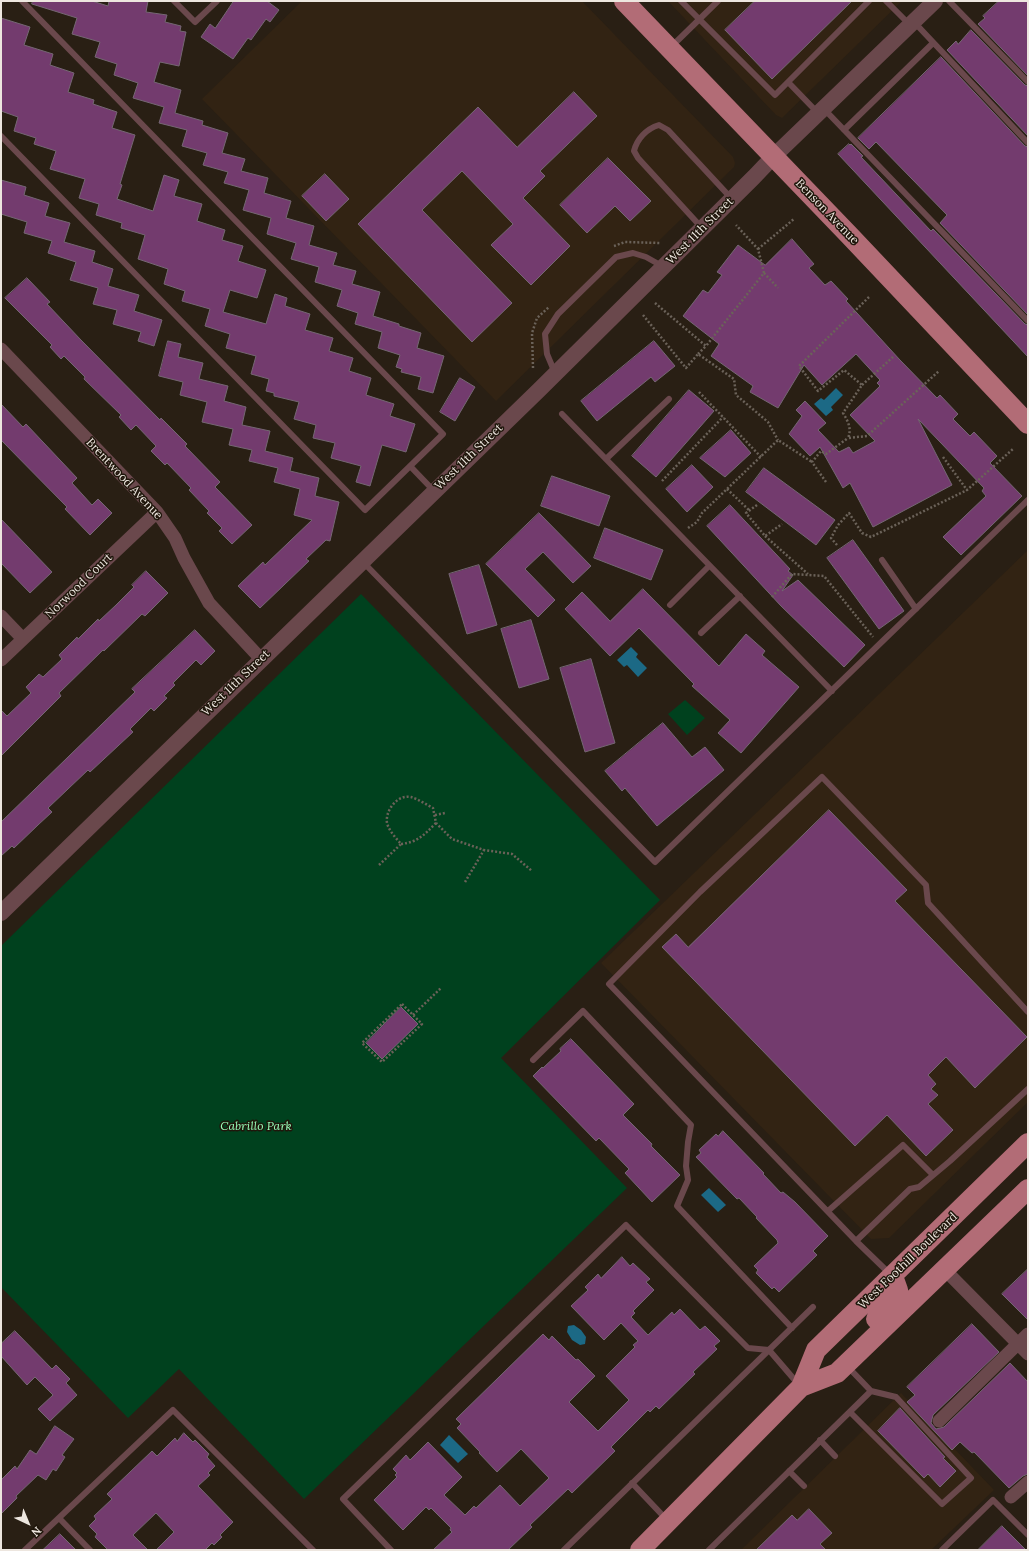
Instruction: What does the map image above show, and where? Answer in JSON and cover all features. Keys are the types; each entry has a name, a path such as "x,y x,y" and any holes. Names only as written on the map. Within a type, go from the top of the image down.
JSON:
{"main road":[{"name":"Benson Avenue","path":"624,1 774,156 1028,424"},
{"name":"West Foothill Boulevard","path":"640,1550 801,1387 816,1350 1028,1144"},
{"name":"West Foothill Boulevard","path":"801,1387 837,1372 1028,1189"},
{"path":"845,1365 853,1343 892,1302 898,1290 893,1276"}],"street":[{"name":"West 11th Street","path":"1,913 664,267 774,156 936,1"},
{"name":"Brentwood Avenue","path":"1,349 157,512 175,538 184,558 209,603 261,659"},
{"name":"Norwood Court","path":"1,660 157,512"},
{"path":"1,616 23,639"},
{"path":"945,1270 1028,1354"},
{"path":"939,1421 1028,1334"},
{"path":"1011,1497 1028,1482"}],"lane":[{"path":"1,136 365,510 442,434 22,1"},
{"path":"174,1 195,22 217,1"},
{"path":"681,1 775,95 869,1"},
{"path":"670,48 718,1"},
{"path":"886,1 934,43 1028,143"},
{"path":"949,1 1028,82"},
{"path":"844,130 934,43"},
{"path":"788,82 844,130 1028,322"},
{"path":"702,228 638,158 634,151 636,142 651,127 659,125 668,130 732,199"},
{"path":"555,373 547,354 545,334 558,314 616,257 633,253 646,257 664,267"},
{"path":"606,459 669,399"},
{"path":"562,414 832,691"},
{"path":"410,466 434,491"},
{"path":"363,561 655,862 1028,500"},
{"path":"882,560 916,609"},
{"path":"670,605 710,566"},
{"path":"701,633 740,596"},
{"path":"893,1276 856,1241 609,984 700,892 822,777 926,885 928,903 1028,1012"},
{"path":"533,1060 583,1011 692,1124 688,1142 686,1166 688,1180 677,1206 792,1328"},
{"path":"856,1241 910,1189 919,1186 950,1161 1028,1089"},
{"path":"828,1212 903,1145 933,1175"},
{"path":"391,1550 343,1499 626,1225 748,1348 769,1350 801,1387"},
{"path":"564,1550 813,1307"},
{"path":"845,1365 871,1391 896,1397 971,1478 942,1504 850,1412"},
{"path":"709,1550 871,1391"},
{"path":"26,1550 173,1410 313,1550"},
{"path":"820,1440 835,1456"},
{"path":"789,1471 804,1486"},
{"path":"632,1483 669,1521"},
{"path":"942,1550 994,1500 1028,1535"},
{"path":"59,1518 90,1550"}],"path":[{"path":"758,249 794,219"},
{"path":"736,225 758,249 764,273 778,288"},
{"path":"643,315 686,368 706,346 764,273"},
{"path":"862,385 844,370 818,391 799,366 869,297"},
{"path":"654,303 706,346"},
{"path":"698,354 734,379 736,395 768,422 778,440 812,462 826,482"},
{"path":"848,438 850,434 849,422 843,413 862,385 893,357"},
{"path":"812,462 821,451 826,454 848,438 867,436 939,371"},
{"path":"699,392 761,457"},
{"path":"662,480 722,417"},
{"path":"688,529 697,522 702,513 778,440"},
{"path":"837,545 831,538 838,525 849,513 862,533 871,537 968,490 1013,449"},
{"path":"943,457 968,490"},
{"path":"727,489 750,511"},
{"path":"757,505 746,514 765,536 809,575"},
{"path":"765,536 782,524"},
{"path":"772,597 792,574 824,576 880,645"},
{"path":"401,844 391,832 387,816 393,803 410,797 434,808 436,823 444,833 452,839 484,850 512,854 532,871"},
{"path":"434,814 445,813"},
{"path":"379,865 401,844 412,843 423,836 436,823"},
{"path":"465,882 484,850"},
{"path":"413,1015 441,988"},
{"path":"402,1004 413,1015 422,1024 382,1062 362,1043 402,1004"}],"shaded area":[{"path":"302,1 582,1 733,157 735,163 734,167 496,401 202,99"},
{"path":"668,1 902,1 782,118 776,115"},
{"path":"1028,550 1028,1102 889,1238 871,1239 601,963"},
{"path":"901,1393 994,1490 931,1550 741,1550"}],"green space":[{"name":"Cabrillo Park","path":"361,594 660,900 501,1058 627,1188 304,1499 179,1369 128,1418 1,1287 1,946"},
{"path":"685,700 705,718 687,735 668,714"}],"water":[{"path":"836,388 843,395 831,407 833,410 826,416 814,404 821,398 824,400"},
{"path":"631,647 638,654 636,657 647,668 638,677 627,665 624,667 617,660"},
{"path":"709,1188 726,1205 718,1212 701,1195"},
{"path":"574,1325 581,1330 586,1337 585,1344 580,1345 572,1340 567,1332 568,1326"},
{"path":"449,1435 468,1454 458,1463 440,1445"}],"building":[{"path":"33,1 92,1 108,6 109,1 148,1 146,12 167,15 165,22 181,26 180,31 186,32 179,66 160,62 154,82 181,90 175,113 203,121 202,125 228,133 222,153 245,159 241,171 268,178 264,193 291,201 286,218 314,226 309,245 337,253 333,265 356,271 352,284 380,292 373,316 421,333 417,348 444,356 433,393 418,389 421,377 401,372 402,369 396,367 400,355 378,348 382,332 355,324 358,313 337,306 342,290 315,282 319,267 291,259 296,243 267,234 271,218 243,210 249,190 224,183 228,172 203,165 207,153 182,146 187,130 159,123 164,107 133,98 138,83 114,75 117,64 95,57 100,42 72,34 77,18 32,4"},
{"path":"234,1 267,1 279,10 270,22 266,19 251,40 248,38 233,59 201,37 210,24 215,28"},
{"path":"755,1 852,1 772,79 725,30"},
{"path":"999,1 1028,1 1028,76 978,24 985,18 983,16"},
{"path":"1,18 30,27 24,45 53,54 50,65 74,73 68,92 94,100 93,104 117,112 112,128 135,135 117,199 153,211 164,175 179,180 174,196 202,204 197,221 225,230 222,240 243,246 238,261 266,270 257,298 230,290 223,312 266,324 275,294 287,298 285,306 310,314 305,330 333,338 329,351 353,358 349,371 371,378 366,395 394,404 390,416 415,424 406,452 382,445 370,486 356,482 361,466 331,458 335,443 313,438 316,425 294,419 299,402 274,396 274,393 266,391 269,379 251,374 256,356 226,348 230,334 205,326 210,309 182,301 185,291 164,284 168,269 138,259 145,235 121,228 122,223 96,215 99,204 79,198 85,179 50,169 56,151 34,144 36,138 14,131 18,117 1,111"},
{"path":"971,30 1025,85 1028,86 1028,136 947,50 956,41 958,44"},
{"path":"941,57 1025,146 1028,147 1028,315 940,223 947,215 876,142 869,149 858,138"},
{"path":"574,92 597,116 540,171 545,176 523,198 570,246 531,285 491,245 513,224 462,171 422,210 512,303 472,342 358,224 478,107 517,147"},
{"path":"849,144 851,144 863,156 861,157 931,231 933,229 1025,324 1028,325 1028,357 838,154"},
{"path":"608,158 651,201 630,221 615,206 587,233 560,205"},
{"path":"325,174 349,199 326,221 302,196"},
{"path":"1,180 26,187 24,195 49,203 45,216 70,223 64,242 95,251 92,262 113,269 108,286 139,295 134,311 162,320 154,346 138,341 141,332 113,324 117,310 93,304 98,288 70,280 76,262 48,253 52,241 24,233 27,222 1,214"},
{"path":"792,239 814,264 809,268 825,285 831,281 848,299 846,301 900,360 937,398 940,395 958,414 953,419 970,436 974,432 997,456 990,463 1022,496 961,555 943,537 986,496 982,491 984,488 918,419 952,485 873,527 850,483 843,488 820,447 810,456 789,434 802,416 796,410 805,401 826,423 818,430 839,452 849,447 853,453 875,441 850,415 880,386 877,383 880,380 856,354 822,385 804,365 778,408 750,392 753,386 711,356 719,344 683,316 703,290 708,293 722,275 717,272 738,245 765,265"},
{"path":"27,278 50,302 47,304 81,340 160,420 161,418 187,444 185,446 220,482 215,487 252,525 232,544 219,531 222,528 207,513 209,511 189,490 191,488 167,463 165,465 151,451 156,446 136,425 131,430 119,417 121,415 84,379 85,377 64,356 61,359 50,347 52,345 5,298"},
{"path":"168,341 181,344 178,357 203,363 199,379 228,386 224,401 246,407 242,425 270,431 265,451 293,458 290,471 319,478 315,496 339,502 330,541 326,540 306,559 309,561 260,608 238,586 263,562 265,565 312,520 294,515 300,489 274,482 278,468 249,461 252,450 229,445 233,429 202,422 207,402 180,395 183,382 159,376"},
{"path":"654,341 675,366 655,382 651,377 597,421 581,401"},
{"path":"460,378 475,387 455,421 440,412"},
{"path":"689,390 714,411 656,477 632,456"},
{"path":"1,404 23,427 26,424 77,478 72,483 92,505 98,499 112,513 90,535 65,509 67,507 1,440"},
{"path":"731,430 751,453 725,477 700,458"},
{"path":"692,465 713,487 687,512 666,489"},
{"path":"764,468 835,520 816,545 746,492"},
{"path":"552,476 610,496 599,526 541,506"},
{"path":"730,505 790,569 788,571 793,575 782,591 798,580 865,645 844,667 781,606 707,526"},
{"path":"539,513 591,566 573,583 543,552 525,569 555,600 538,617 486,564"},
{"path":"1,519 52,572 30,593 1,563"},
{"path":"605,528 663,550 651,580 594,558"},
{"path":"853,540 904,611 879,629 827,558"},
{"path":"479,565 497,625 467,634 449,574"},
{"path":"146,571 168,593 145,616 142,614 104,651 103,650 59,693 61,696 1,756 1,710 7,716 31,693 26,687 39,674 43,677 62,659 59,655 77,637 78,639 98,619 99,621 116,605 134,587 132,585"},
{"path":"643,589 719,666 746,634 765,651 762,655 799,687 741,753 718,733 730,720 692,686 694,684 639,628 610,656 565,609 582,592 610,621"},
{"path":"531,620 549,679 519,688 501,629"},
{"path":"195,630 215,651 201,665 196,660 173,683 175,685 164,696 167,698 154,711 151,708 130,729 133,732 90,772 88,770 48,808 52,812 14,848 12,846 1,856 1,822 135,692 132,689"},
{"path":"591,659 615,743 585,752 560,668"},
{"path":"663,723 692,757 705,747 724,770 657,826 625,788 622,791 605,771"},
{"path":"829,810 907,890 895,901 1027,1037 975,1088 946,1057 928,1075 936,1084 931,1089 938,1095 928,1104 953,1130 926,1156 887,1115 855,1146 662,947 676,934 688,947"},
{"path":"401,1007 418,1024 382,1059 366,1043"},
{"path":"571,1039 634,1104 623,1115 680,1175 652,1202 625,1173 629,1169 599,1138 596,1141 533,1076 561,1051 560,1049"},
{"path":"723,1131 764,1173 763,1174 781,1193 783,1192 795,1202 828,1236 813,1251 817,1255 779,1292 774,1287 772,1289 756,1273 758,1270 754,1266 778,1243 777,1240 739,1198 737,1199 696,1157 701,1153 699,1150 716,1134 718,1136"},
{"path":"622,1257 630,1266 633,1263 650,1279 646,1282 654,1290 633,1311 635,1313 631,1317 648,1335 672,1312 674,1315 680,1309 700,1330 705,1326 720,1341 714,1346 717,1349 693,1372 695,1374 659,1409 656,1406 650,1412 648,1410 611,1447 615,1451 572,1493 568,1489 530,1525 532,1527 508,1550 433,1550 452,1532 450,1530 451,1528 431,1508 429,1510 426,1507 403,1530 374,1500 397,1477 395,1475 397,1473 393,1469 406,1455 410,1460 428,1442 462,1477 444,1495 465,1515 474,1506 476,1508 500,1485 520,1506 549,1478 521,1449 497,1472 457,1428 461,1424 456,1419 543,1334 549,1340 552,1336 576,1360 578,1359 595,1376 569,1402 598,1431 629,1400 606,1376 635,1347 633,1345 638,1341 621,1323 604,1340 571,1306 588,1290 585,1287 598,1274 601,1278"},
{"path":"1028,1269 1028,1320 1002,1294"},
{"path":"972,1324 999,1352 933,1415 931,1423 936,1429 944,1427 1010,1363 1028,1382 1028,1474 1023,1476 1009,1488 974,1452 972,1453 960,1442 952,1450 907,1402 915,1395 907,1387"},
{"path":"15,1331 52,1369 56,1365 70,1379 66,1383 77,1395 50,1421 38,1409 53,1395 35,1377 27,1385 1,1356 1,1344"},
{"path":"900,1408 956,1471 940,1487 928,1474 924,1478 878,1431"},
{"path":"55,1426 74,1439 62,1455 65,1457 56,1471 53,1469 46,1480 38,1475 16,1496 17,1498 1,1514 1,1480 15,1466 17,1469 30,1450 36,1454"},
{"path":"184,1433 193,1442 195,1440 209,1454 207,1457 215,1466 208,1473 210,1475 198,1486 233,1522 220,1535 222,1537 214,1545 212,1543 205,1550 156,1550 174,1532 156,1513 133,1535 148,1550 108,1550 95,1537 97,1534 89,1526 96,1519 94,1516 112,1499 107,1494 152,1451 157,1456 175,1438 177,1441"},
{"path":"809,1509 832,1533 820,1544 826,1550 756,1550 792,1515 797,1520"},
{"path":"1002,1526 1026,1550 978,1550"},
{"path":"60,1534 76,1550 43,1550"}]}
